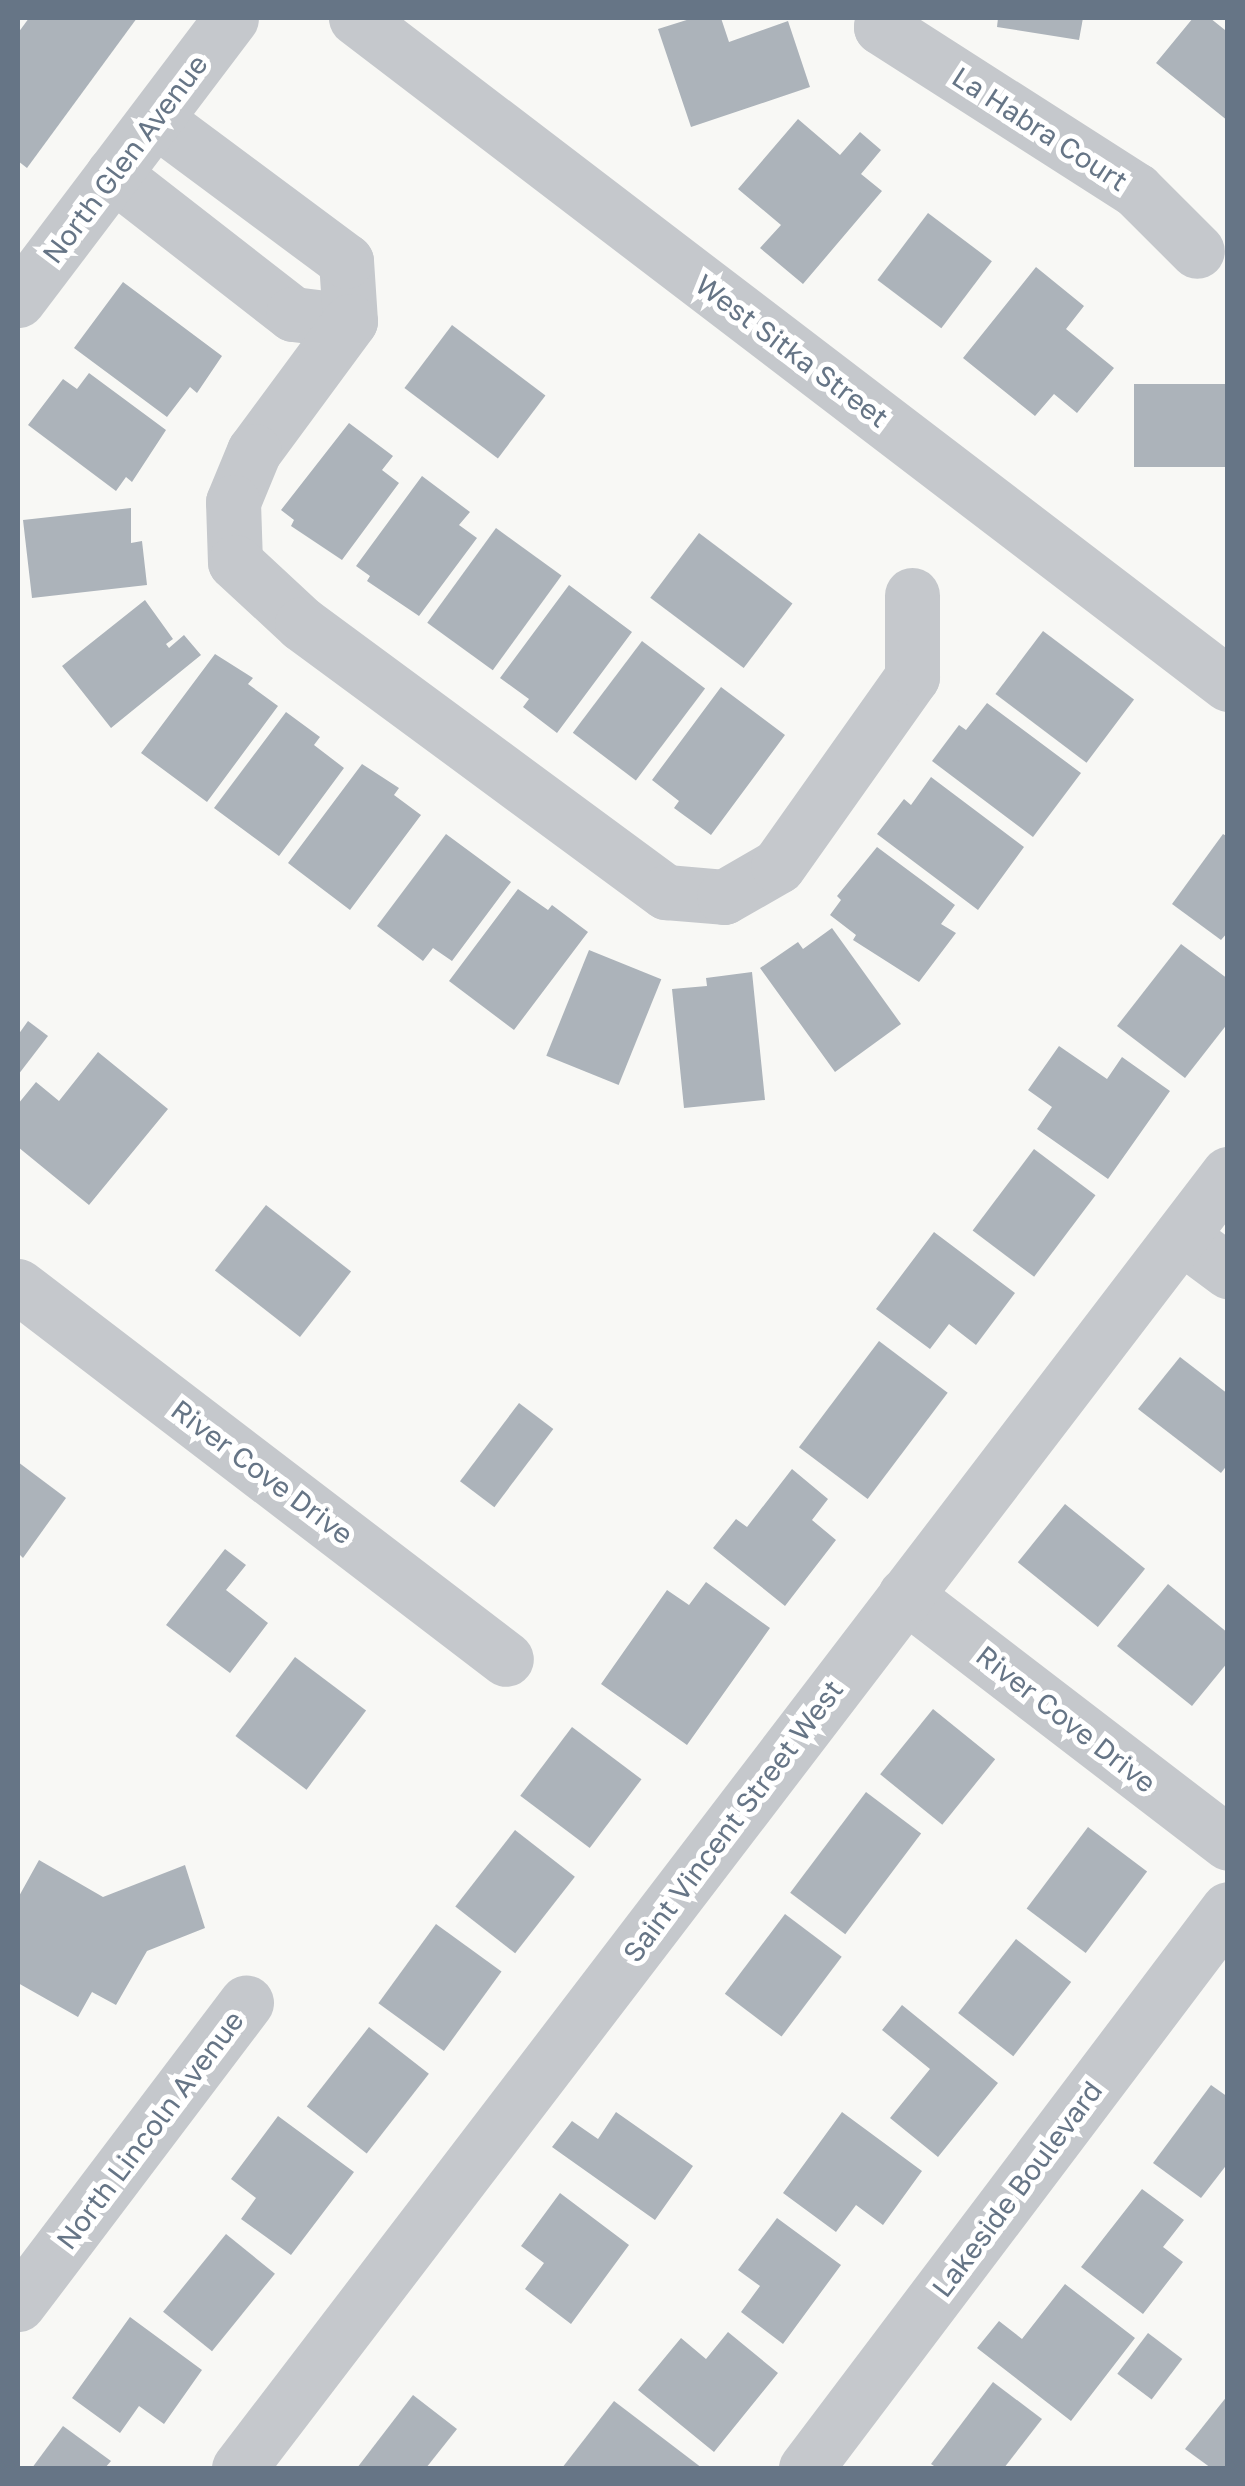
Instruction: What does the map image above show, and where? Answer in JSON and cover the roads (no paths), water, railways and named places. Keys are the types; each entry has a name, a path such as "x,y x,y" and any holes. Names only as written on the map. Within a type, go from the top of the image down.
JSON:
{"street":[{"name":"North Glen Avenue","path":"18,300 232,18"},
{"name":"West Sitka Street","path":"356,18 1228,684"},
{"name":"La Habra Court","path":"882,18 880,27 1136,190 1197,250"},
{"path":"156,120 346,261 350,321 254,451 233,502 235,562 302,624 666,892 724,897 778,866 912,677 912,595"},
{"path":"113,174 292,314 350,321"},
{"name":"Saint Vincent Street West","path":"240,2468 1228,1174"},
{"path":"1180,1236 1228,1271"},
{"name":"River Cove Drive","path":"18,1286 506,1659"},
{"name":"River Cove Drive","path":"905,1596 1228,1843"},
{"name":"Lakeside Boulevard","path":"806,2468 1228,1909"},
{"name":"North Lincoln Avenue","path":"18,2304 246,2003"}]}
